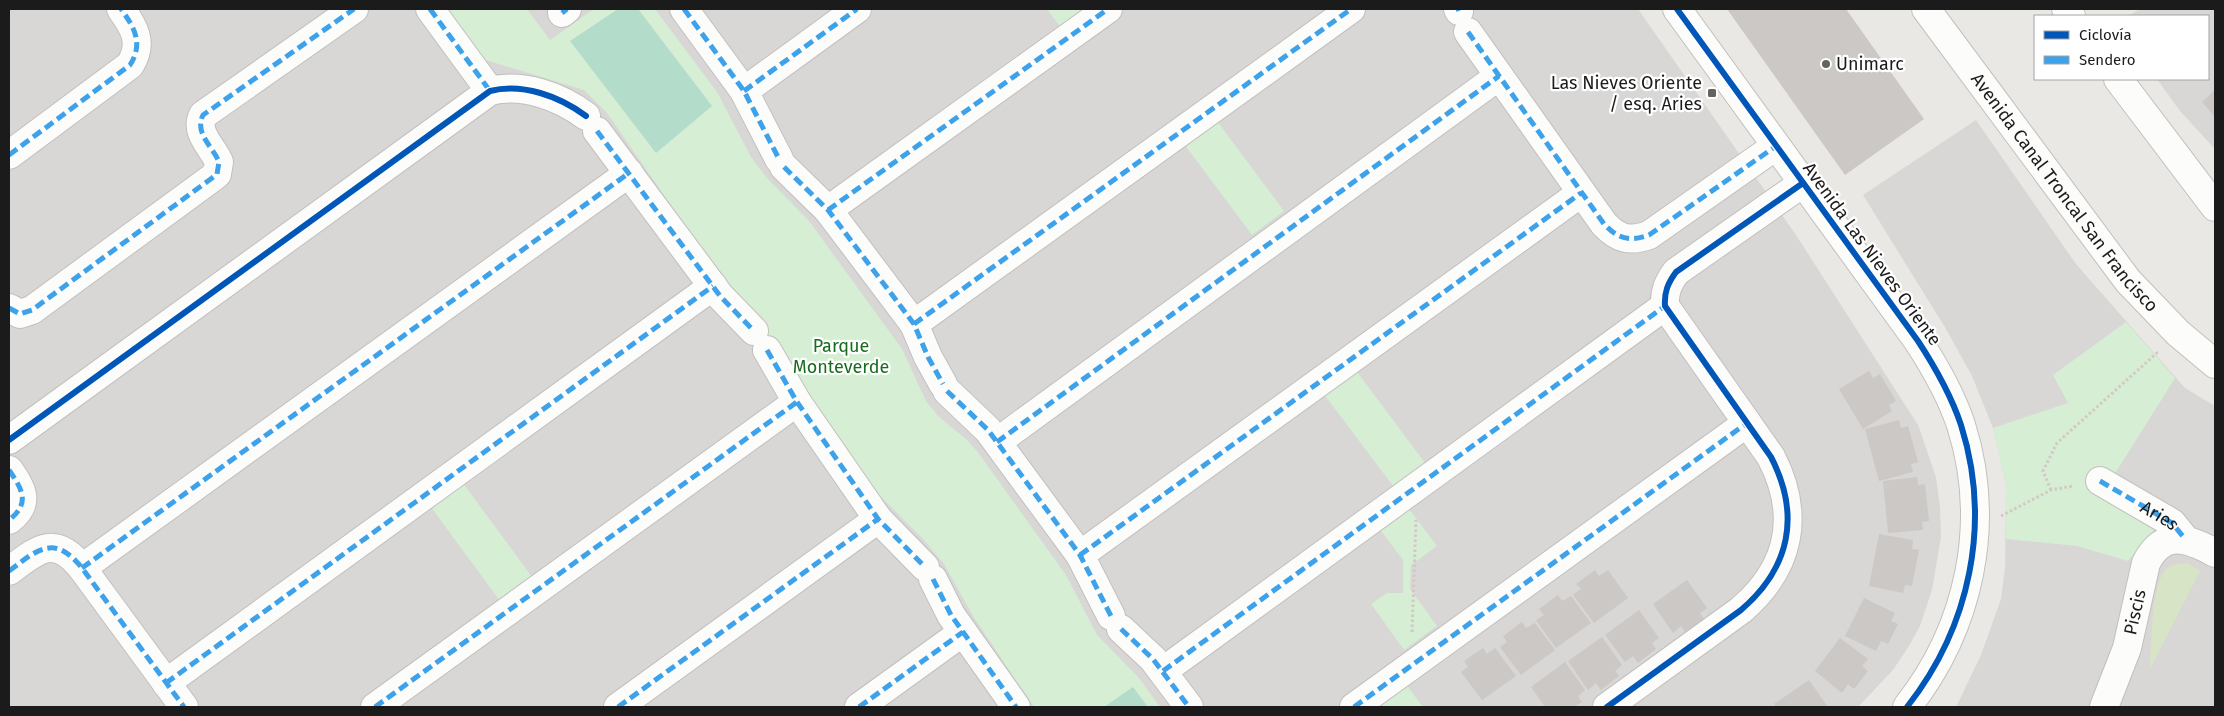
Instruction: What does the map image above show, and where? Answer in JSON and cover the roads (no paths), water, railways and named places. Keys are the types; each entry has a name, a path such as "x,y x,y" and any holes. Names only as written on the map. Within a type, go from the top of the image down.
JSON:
{"street":[{"path":"9,155 130,65 137,50 138,40 135,30 121,9"},
{"path":"9,308 20,314 32,310 217,174 219,162 200,125 203,115 354,9"},
{"path":"430,9 490,91"},
{"path":"684,9 744,91 782,163 828,210 914,324 928,357 945,388 988,430 1080,555 1116,623 1163,671 1189,707"},
{"path":"744,91 857,9"},
{"path":"828,210 1108,9"},
{"path":"914,324 1351,9"},
{"name":"Avenida Las Nieves Oriente","path":"1677,9 1934,367 1960,423 1968,452 1974,486 1976,528 1969,577 1953,632 1935,667 1907,707"},
{"name":"Avenida Canal Troncal San Francisco","path":"1926,9 2110,258 2147,302 2178,333 2215,364"},
{"path":"1462,17 1499,76 1581,193 1611,232 1629,240 1649,235 1776,146"},
{"path":"997,442 1499,76"},
{"path":"2119,80 2215,207"},
{"path":"9,440 490,91 509,87 529,90 564,102 592,124 713,286 760,341 797,402 878,519 929,573 951,615 1016,707"},
{"path":"82,568 629,173"},
{"path":"1607,707 1751,601 1769,582 1779,564 1785,545 1788,523 1783,486 1771,457 1665,306 1666,289 1676,272 1803,183"},
{"path":"1080,555 1581,193"},
{"path":"166,683 713,286"},
{"path":"1163,671 1665,306"},
{"path":"375,707 797,402"},
{"path":"1354,707 1748,423"},
{"path":"9,470 21,490 22,497 18,512 9,520"},
{"name":"Aries","path":"2100,481 2172,522 2185,539 2215,554"},
{"path":"618,707 878,519"},
{"name":"Piscis","path":"2104,707 2127,648 2146,563 2158,547 2175,539 2185,539"},
{"path":"9,572 32,554 46,548 54,547 68,552 82,568 184,707"},
{"path":"859,707 963,632"}],"place":[{"name":"Unimarc","path":"1826,64"},
{"name":"Las Nieves Oriente / esq. Aries","path":"1712,93"}],"park label":[{"name":"Parque Monteverde","path":"841,356"}]}
